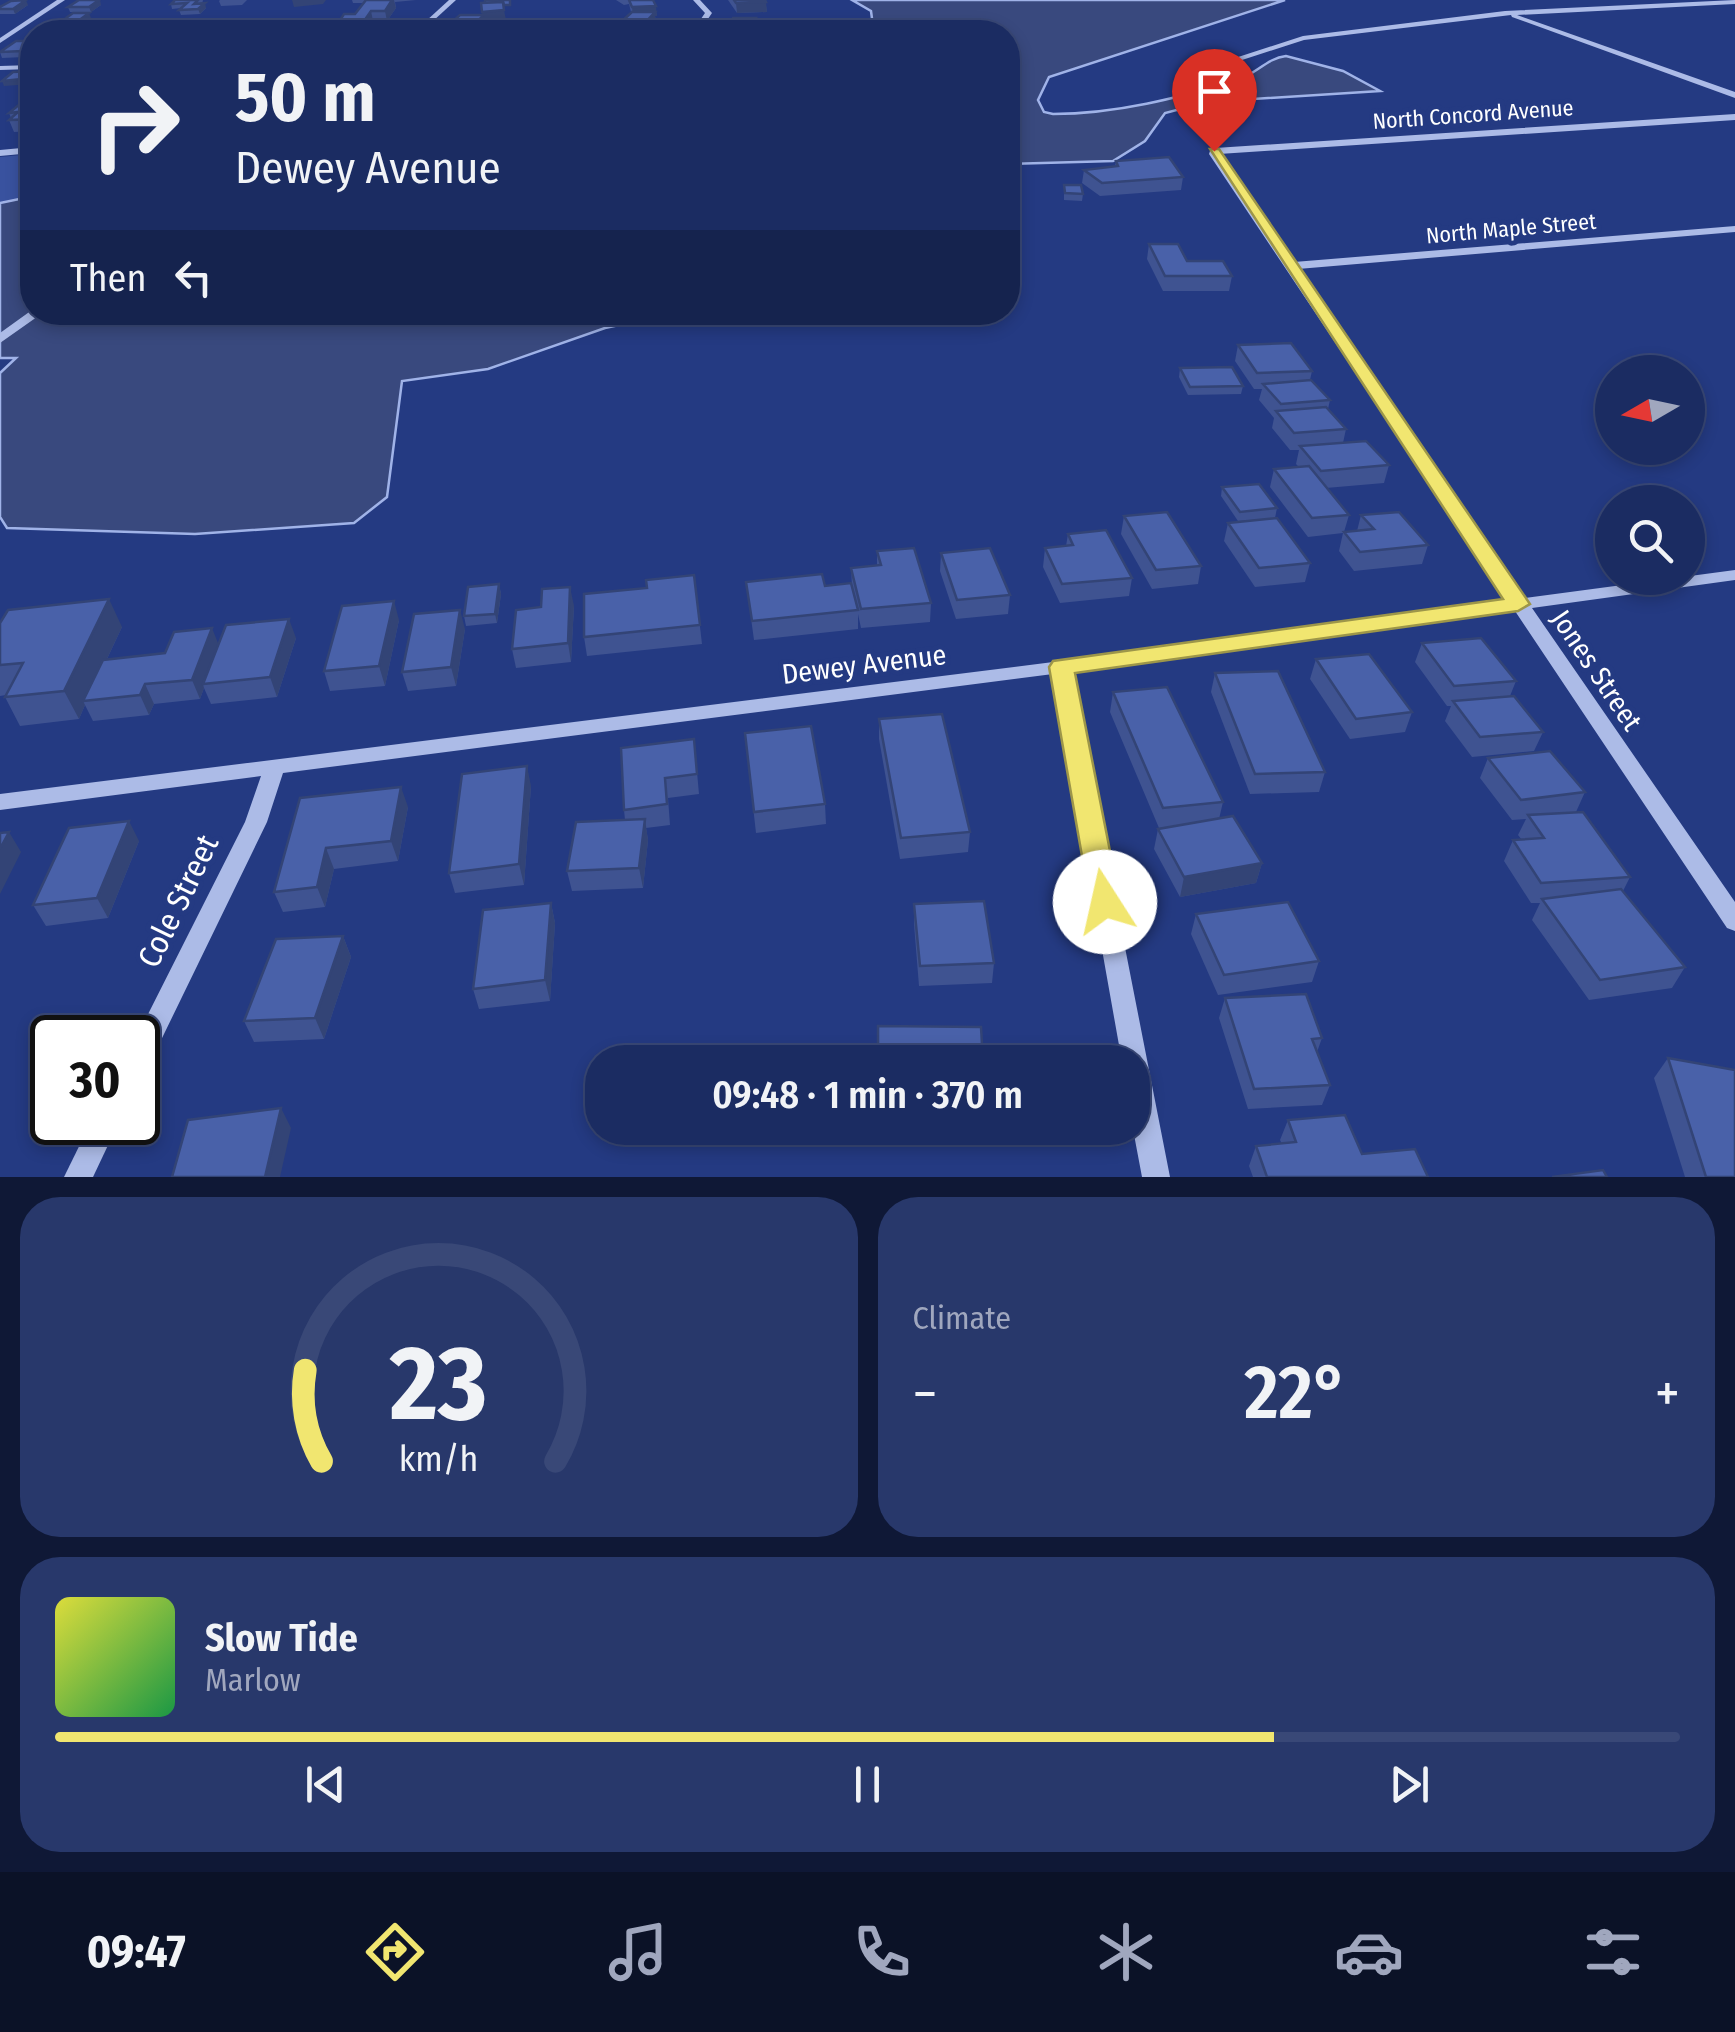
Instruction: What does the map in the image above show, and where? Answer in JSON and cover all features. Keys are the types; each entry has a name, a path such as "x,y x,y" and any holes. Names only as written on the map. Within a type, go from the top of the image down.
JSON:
{"street":[{"path":"32,20 62,0"},
{"path":"430,20 453,0"},
{"path":"696,0 709,14 705,20"},
{"path":"1196,72 1294,40 1505,13 1735,5"},
{"path":"1505,13 1735,94"},
{"name":"North Concord Avenue","path":"1214,151 1735,117"},
{"name":"Jones Street","path":"1214,151 1735,921"},
{"name":"North Maple Street","path":"1291,266 1735,229"},
{"name":"Dewey Avenue","path":"0,802 274,770 1735,575"},
{"path":"1061,667 1156,1177"},
{"name":"Cole Street","path":"160,1016 256,822 274,770"},
{"path":"78,1177 94,1145"}],"shaded area":[{"path":"852,0 1285,0 1049,77 1038,100 1044,112 1053,114 1123,108 1237,80 1286,56 1343,71 1380,91 1207,102 1165,113 1145,141 1113,161 1020,164 1020,20 872,20 871,11"},
{"path":"20,155 20,317 0,331 0,157"},
{"path":"20,199 20,325 619,325 488,369 402,381 387,497 354,523 195,534 7,528 0,517 0,373 16,358 0,358 0,203"}],"building":[{"path":"26,0 13,9 0,9 11,1"},
{"path":"79,0 99,0 89,7 68,7"},
{"path":"175,0 205,3 198,9 179,10 187,3 171,4"},
{"path":"366,0 392,0 385,11 371,11 365,20 340,20 344,14 355,14"},
{"path":"510,0 510,5 485,3"},
{"path":"629,0 653,0 656,6 632,7"},
{"path":"734,0 765,0 766,2 736,3"},
{"path":"503,2 504,10 482,12 481,3"},
{"path":"632,12 655,12 648,20 623,20"},
{"path":"73,13 89,13 79,20 63,20"},
{"path":"460,15 484,15 479,20 454,20"},
{"path":"16,41 20,41 20,51 0,52"},
{"path":"20,72 20,79 2,81"},
{"path":"20,104 20,120 9,120 18,112 9,113"},
{"path":"1169,157 1183,177 1102,183 1084,170 1118,166 1116,161"},
{"path":"1064,185 1081,185 1083,194 1065,193"},
{"path":"1149,244 1178,244 1187,261 1223,261 1232,276 1165,276"},
{"path":"1291,343 1312,371 1257,373 1238,345"},
{"path":"1232,367 1243,386 1190,387 1180,368"},
{"path":"1311,380 1330,400 1281,404 1263,384"},
{"path":"1326,407 1346,429 1294,433 1276,411"},
{"path":"1366,441 1389,465 1321,471 1300,446"},
{"path":"1309,466 1349,515 1312,518 1274,469"},
{"path":"1259,484 1277,508 1240,512 1222,487"},
{"path":"1167,512 1201,566 1156,570 1124,516"},
{"path":"1399,512 1428,545 1360,552 1344,532 1374,529 1361,515"},
{"path":"1277,518 1310,563 1259,568 1228,523"},
{"path":"1106,530 1132,578 1062,584 1045,548 1073,545 1068,534"},
{"path":"914,548 931,603 861,609 851,568 881,565 877,551"},
{"path":"990,548 1010,595 957,600 941,553"},
{"path":"822,574 825,586 851,583 858,610 752,621 746,582"},
{"path":"694,575 700,625 584,637 584,594 647,588 646,580"},
{"path":"499,584 495,614 464,616 468,587"},
{"path":"570,587 568,643 512,649 516,610 541,607 542,589"},
{"path":"109,599 64,691 5,697 23,663 0,665 0,623 8,610"},
{"path":"394,601 379,666 324,671 342,606"},
{"path":"460,610 451,667 402,672 414,614"},
{"path":"289,619 270,677 203,684 226,625"},
{"path":"212,628 192,680 145,684 140,695 83,701 103,660 165,653 174,632"},
{"path":"1481,638 1516,681 1454,686 1422,643"},
{"path":"1369,654 1412,712 1356,719 1316,659"},
{"path":"1278,671 1325,772 1255,774 1215,673"},
{"path":"1167,687 1223,802 1163,808 1113,692"},
{"path":"1514,696 1543,732 1480,737 1453,701"},
{"path":"942,714 970,832 901,838 879,719"},
{"path":"811,726 825,804 754,812 745,733"},
{"path":"694,739 697,774 665,778 667,804 624,810 621,748"},
{"path":"1550,751 1585,792 1521,800 1488,758"},
{"path":"527,766 519,864 449,873 462,774"},
{"path":"401,787 391,841 326,848 317,887 274,892 300,798"},
{"path":"1583,812 1630,877 1541,883 1513,840 1544,838 1528,815"},
{"path":"1233,816 1262,863 1184,877 1158,829"},
{"path":"645,819 639,868 567,871 576,822"},
{"path":"129,821 97,898 33,905 69,828"},
{"path":"9,832 0,849 0,833"},
{"path":"1621,889 1685,967 1600,980 1542,899"},
{"path":"984,901 994,963 920,966 914,904"},
{"path":"1288,902 1319,961 1224,975 1196,914"},
{"path":"551,903 545,980 473,989 483,910"},
{"path":"343,936 315,1018 244,1021 276,939"},
{"path":"1306,994 1322,1038 1312,1039 1330,1085 1254,1089 1225,998"},
{"path":"878,1026 981,1027 982,1045 878,1045"},
{"path":"1668,1058 1735,1070 1735,1177 1706,1177"},
{"path":"281,1108 265,1177 172,1177 188,1120"},
{"path":"1345,1115 1362,1154 1415,1149 1428,1177 1267,1177 1256,1146 1296,1142 1288,1120"},
{"path":"1603,1170 1607,1177 1552,1177"}],"route":[{"path":"1105,902 1061,667 1518,604 1214,151"}]}
